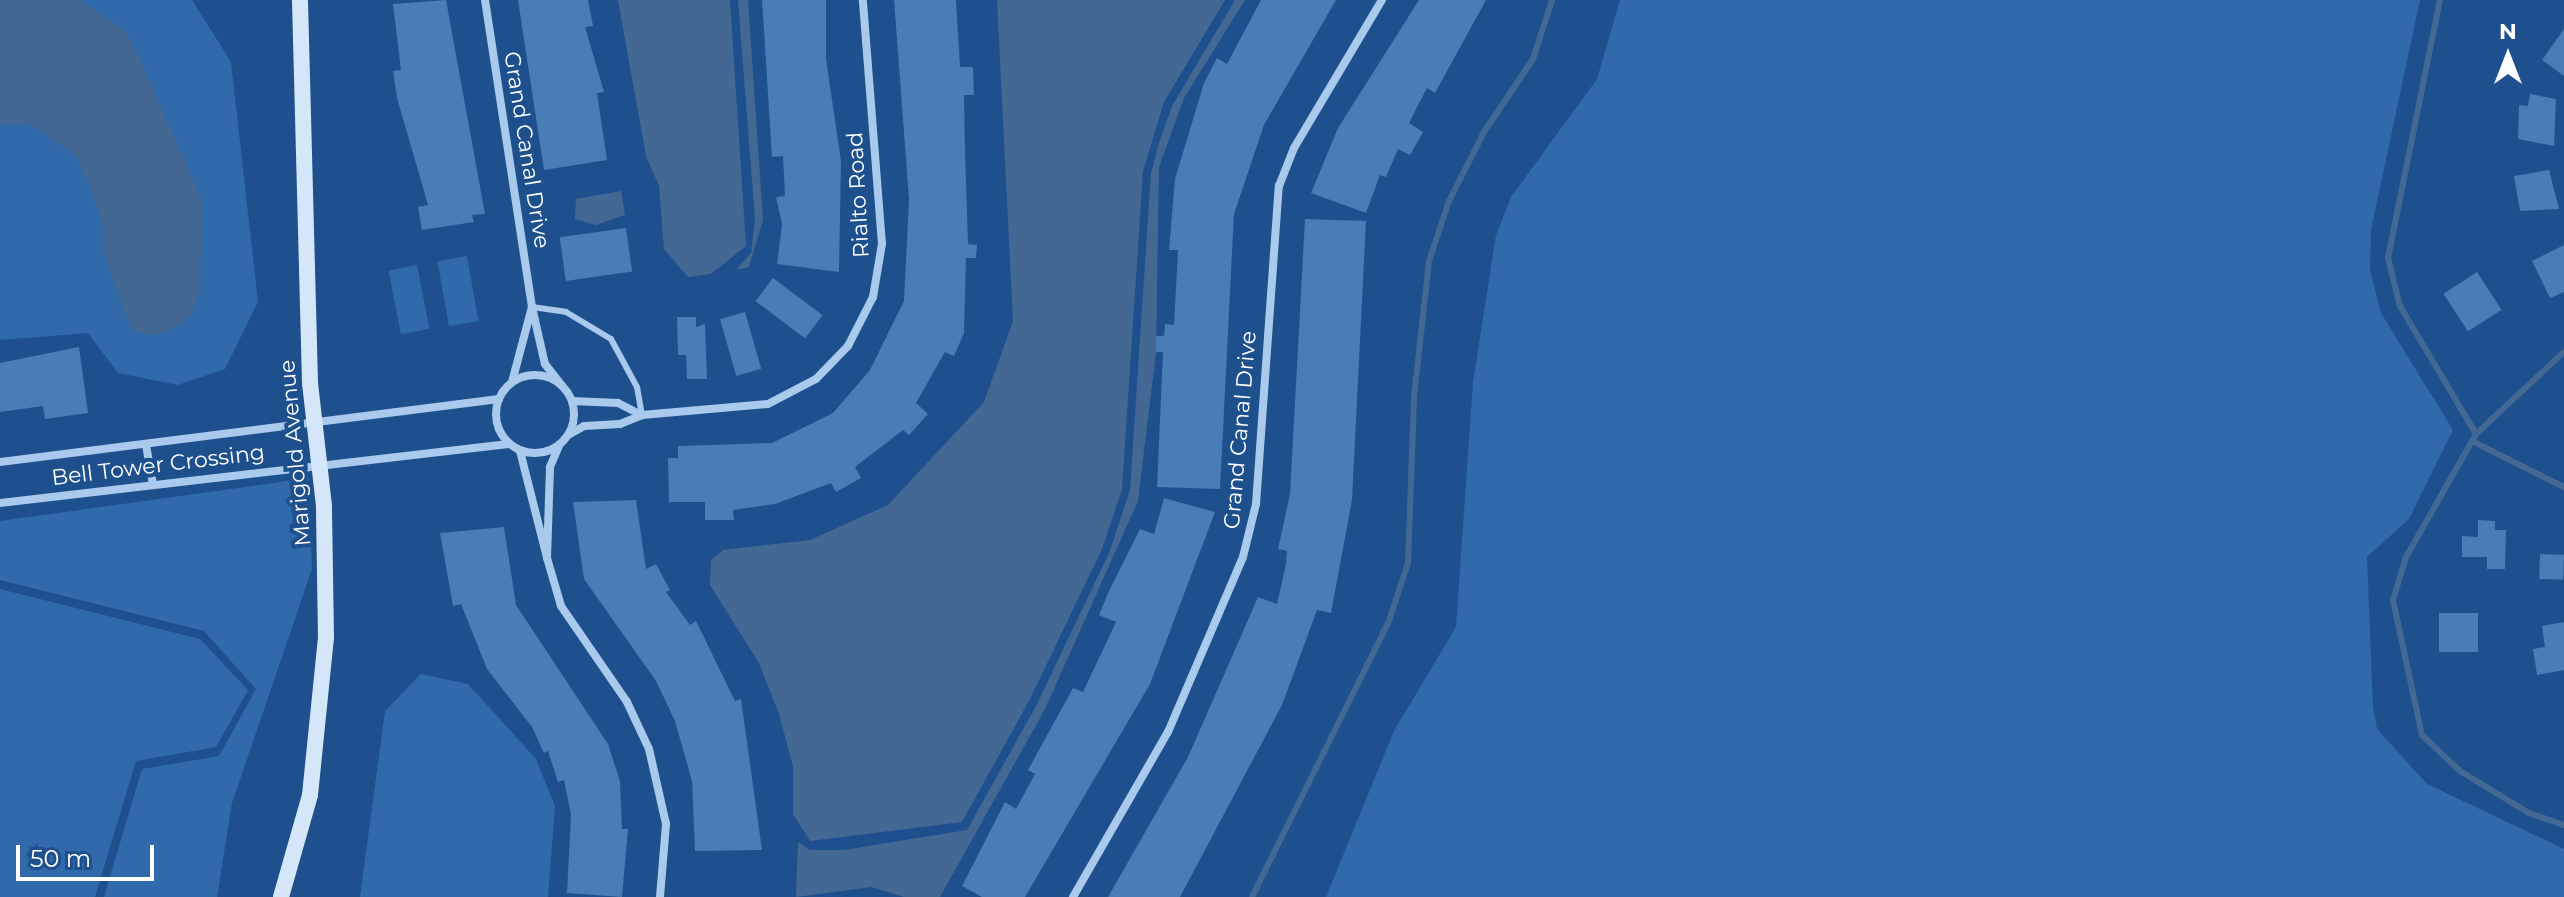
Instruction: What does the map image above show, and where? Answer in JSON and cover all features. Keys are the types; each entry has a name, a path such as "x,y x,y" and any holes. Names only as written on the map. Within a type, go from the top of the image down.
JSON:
{"main road":[{"name":"Marigold Avenue","path":"281,897 310,795 323,686 320,462 314,422 300,0"}],"street":[{"name":"Grand Canal Drive","path":"485,0 532,307 545,364 562,386"},
{"name":"Rialto Road","path":"565,439 584,426 620,424 642,415 730,411 783,399 835,361 858,330 878,281 882,244 863,0"},
{"name":"Grand Canal Drive","path":"1073,897 1168,732 1243,557 1257,492 1279,186 1294,148 1382,0"},
{"name":"Grand Canal Drive","path":"512,382 532,307"},
{"path":"547,558 550,467 565,439 572,401 562,386 538,375 512,382 499,399 497,424 529,468 547,558 561,606 627,702 652,758 666,824 660,897"},
{"name":"Bell Tower Crossing","path":"0,462 499,399"},
{"name":"Rialto Road","path":"572,401 618,403 642,415"},
{"path":"512,446 535,454 565,439"},
{"path":"146,445 153,483"},
{"name":"Bell Tower Crossing","path":"0,503 320,462 512,446"}],"lane":[{"path":"532,307 566,312 611,339 637,387 642,415"}],"shaded area":[{"path":"0,0 192,0 231,62 258,302 225,369 178,385 118,373 88,333 0,340"},
{"path":"0,0 80,0 122,28 133,44 202,200 200,292 190,316 175,328 151,336 131,329 103,250 102,219 77,157 32,125 0,124"},
{"path":"618,0 730,0 746,246 711,274 688,277 664,249 659,186 646,156"},
{"path":"738,0 748,0 763,220 749,267 736,270 751,253 755,220"},
{"path":"997,0 1225,0 1164,102 1143,171 1122,489 1102,549 1030,699 962,822 810,841 793,814 793,766 779,714 759,663 710,585 711,560 723,550 810,540 888,505 984,402 1013,321"},
{"path":"1235,0 1245,0 1184,98 1159,167 1156,352 1138,501 1045,709 940,897 904,897 871,887 796,897 798,842 810,850 844,850 967,830 1037,704 1109,553 1130,490 1151,173 1159,143 1172,106"},
{"path":"1620,0 2420,0 2371,230 2370,270 2381,313 2453,430 2409,519 2367,557 2373,707 2377,729 2427,784 2564,849 2564,897 1326,897 1394,731 1456,627 1473,382 1496,235 1511,197 1597,79"},
{"path":"621,191 625,215 596,225 575,219 576,199"},
{"path":"467,256 478,321 449,326 437,261"},
{"path":"417,265 429,329 401,334 389,271"},
{"path":"309,478 312,569 232,803 217,897 104,897 142,769 219,756 256,689 204,631 0,580 0,521"},
{"path":"0,589 200,639 248,690 216,747 136,761 95,897 0,897"},
{"path":"421,674 468,684 536,759 555,806 548,897 360,897 385,711"}],"building":[{"path":"446,0 485,214 472,215 474,222 422,230 418,207 428,205 397,98 393,71 401,70 393,4"},
{"path":"518,0 588,0 593,26 585,27 604,92 597,93 607,160 544,170"},
{"path":"762,0 826,0 826,59 841,161 839,272 777,264 782,224 776,197 785,196 783,156 772,157"},
{"path":"894,0 956,0 960,67 973,67 974,95 964,95 965,150 968,244 977,245 976,258 966,258 964,333 954,356 945,352 916,403 928,414 909,435 903,430 855,467 861,478 836,492 831,483 775,504 733,510 734,520 705,520 705,502 669,502 668,458 678,458 678,446 772,443 833,413 870,370 904,301 909,199"},
{"path":"1261,0 1336,0 1264,125 1234,214 1220,489 1157,487 1163,352 1156,352 1156,336 1164,336 1165,324 1174,325 1178,250 1169,250 1175,179 1204,83 1217,58 1227,64"},
{"path":"1419,0 1486,0 1435,93 1427,88 1409,123 1423,132 1410,155 1398,149 1386,177 1380,175 1366,213 1311,193 1338,128"},
{"path":"2564,29 2564,76 2542,60"},
{"path":"2530,94 2556,99 2554,146 2518,139 2519,105 2528,106"},
{"path":"2549,170 2559,209 2520,211 2514,176"},
{"path":"1305,219 1366,221 1352,500 1331,613 1317,610 1282,705 1180,897 1108,897 1188,757 1258,597 1277,604 1287,551 1278,549 1290,494"},
{"path":"626,228 632,272 566,281 560,237"},
{"path":"2564,245 2564,292 2550,298 2532,261"},
{"path":"2477,272 2502,310 2468,332 2443,294"},
{"path":"773,278 823,315 805,338 756,301"},
{"path":"745,312 761,369 736,376 720,319"},
{"path":"677,317 696,317 696,327 705,324 707,379 687,379 686,355 678,355"},
{"path":"79,347 88,413 45,419 43,406 0,412 0,363"},
{"path":"1164,498 1215,512 1150,684 1025,897 982,897 962,886 1005,802 1016,809 1035,774 1028,770 1073,688 1083,692 1116,622 1099,615 1109,591 1140,529 1154,534"},
{"path":"636,500 646,569 656,564 670,590 666,592 690,625 696,621 735,701 741,699 762,850 695,851 692,781 675,721 656,681 584,579 573,502"},
{"path":"2478,520 2495,521 2495,530 2506,530 2505,569 2487,569 2487,557 2462,557 2462,536 2478,537"},
{"path":"504,527 516,605 608,744 620,781 622,829 628,829 622,897 567,893 571,815 564,780 558,782 548,751 544,753 532,727 487,669 461,604 453,606 440,533"},
{"path":"2540,554 2564,555 2563,580 2539,579"},
{"path":"2439,613 2478,613 2478,652 2439,652"},
{"path":"2564,622 2564,670 2537,675 2533,649 2545,647 2542,626"}],"waterway":[{"path":"1252,897 1389,621 1408,563 1414,397 1429,261 1449,201 1484,132 1533,59 1552,0"},
{"path":"2440,0 2388,258 2400,306 2476,434 2406,557 2393,600 2422,735 2460,771 2529,813 2564,825"},
{"path":"2476,434 2564,352"},
{"path":"2474,442 2564,487"}]}
